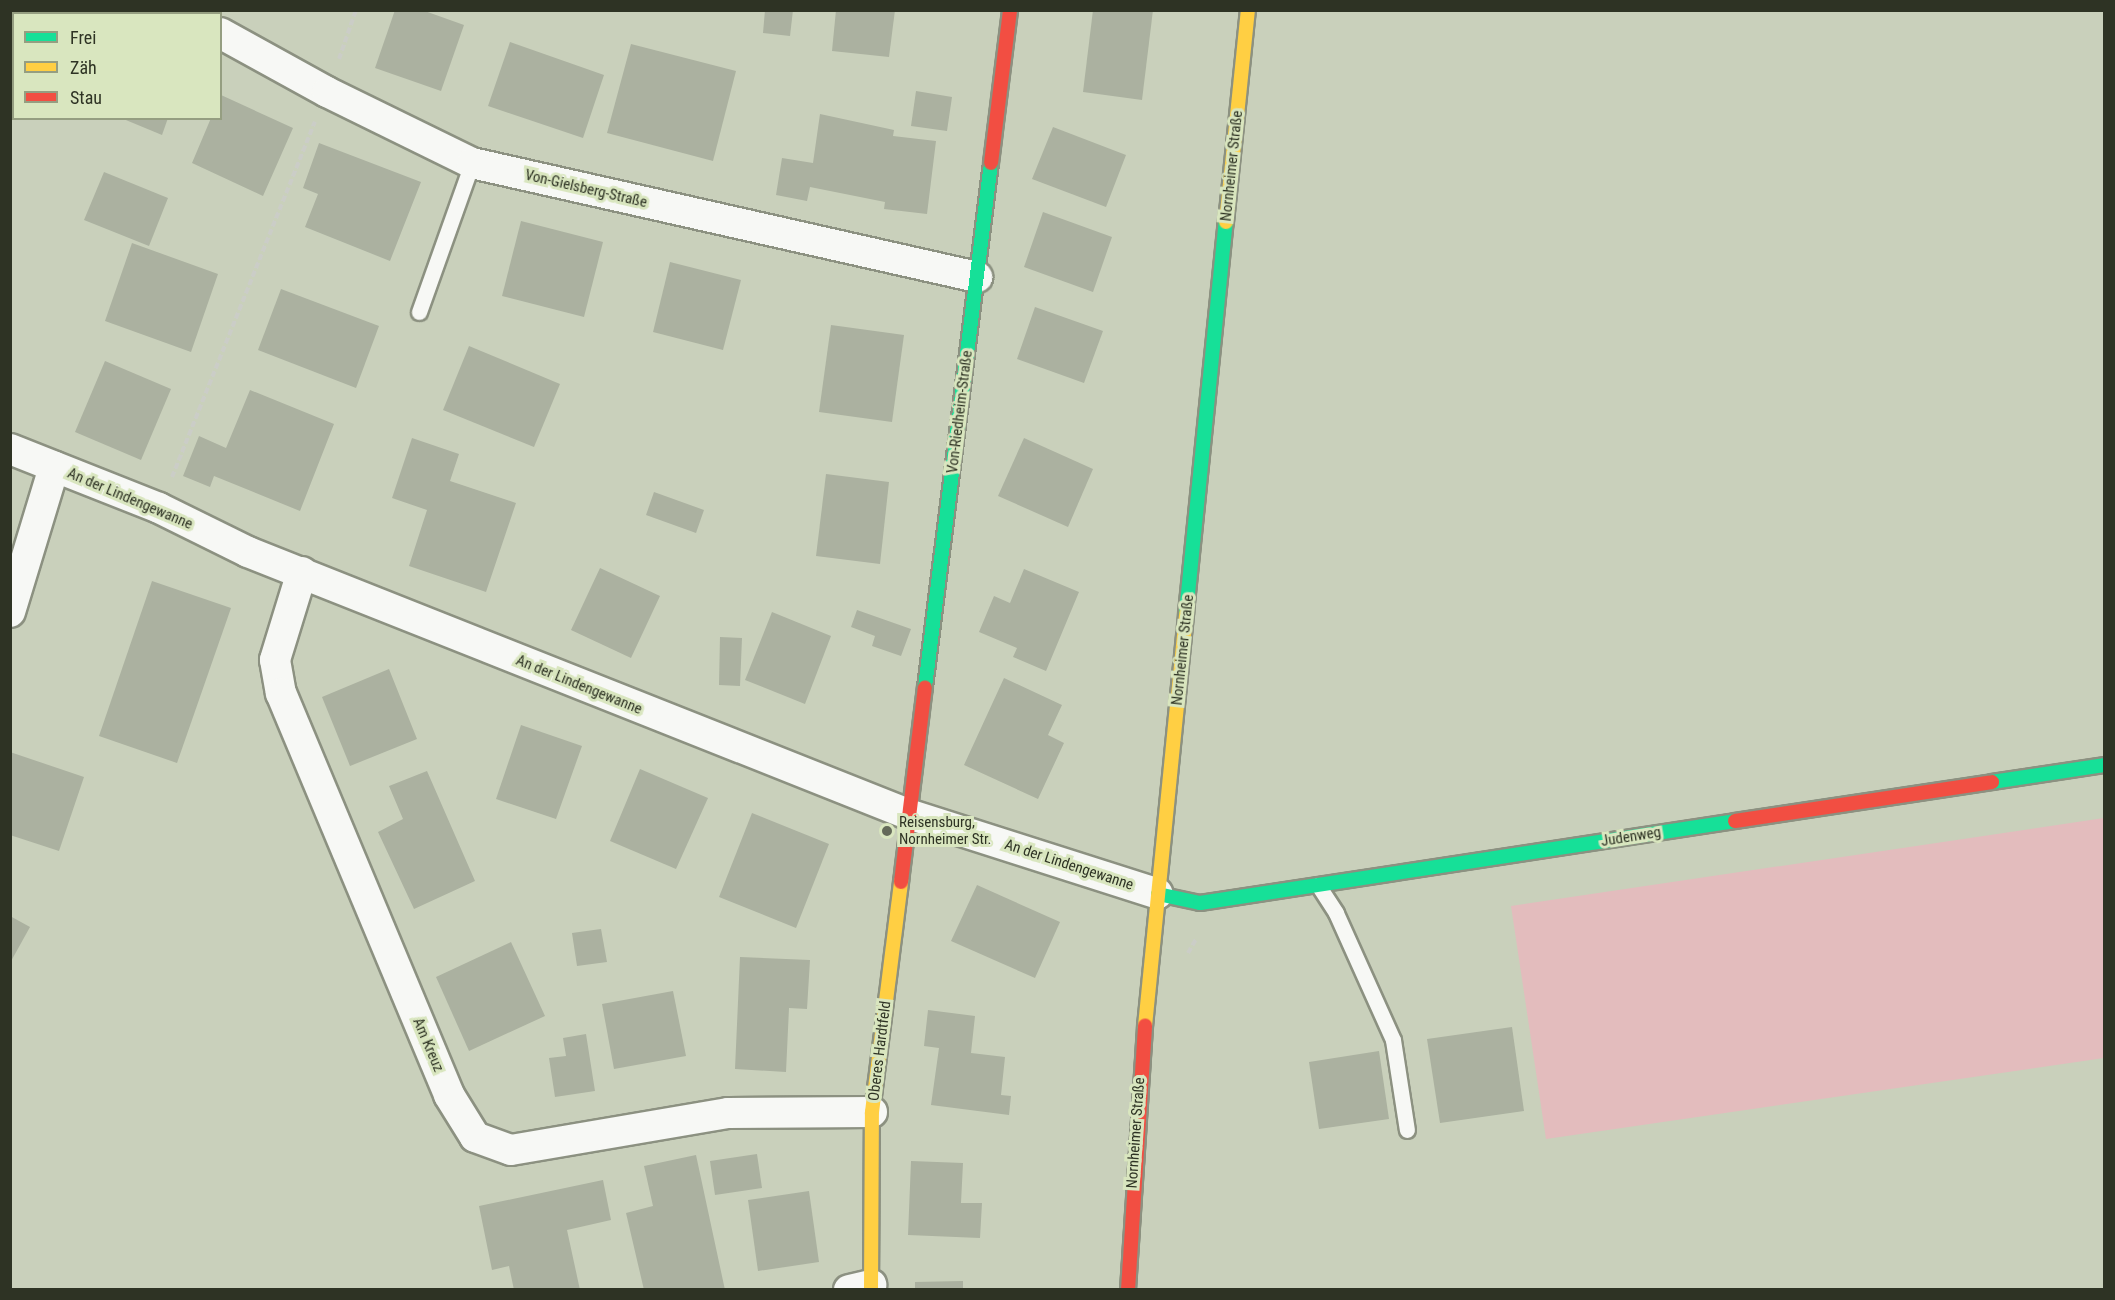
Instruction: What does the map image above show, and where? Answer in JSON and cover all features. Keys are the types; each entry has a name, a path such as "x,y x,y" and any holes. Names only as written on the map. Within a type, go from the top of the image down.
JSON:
{"street":[{"name":"Von-Riedheim-Straße","path":"908,814 1010,10"},
{"name":"Nornheimer Straße","path":"1128,1290 1146,989 1158,894 1248,10"},
{"name":"Von-Gielsberg-Straße","path":"222,34 327,92 472,163 977,276"},
{"name":"An der Lindengewanne","path":"10,449 159,508 248,552 908,814 1158,894"},
{"path":"10,612 54,467"},
{"name":"Am Kreuz","path":"302,572 275,660 281,693 449,1095 475,1137 511,1150 728,1113 872,1112"},
{"name":"Judenweg","path":"1158,894 1200,903 2104,765"},
{"name":"Oberes Hardtfeld","path":"863,1288 872,1112 908,814"}],"lane":[{"path":"419,312 472,163"},
{"path":"1318,885 1336,913 1394,1040 1407,1130"}],"path":[{"path":"159,508 327,92 356,10"}],"shaded area":[{"path":"2104,818 2104,1058 1546,1139 1511,906"}],"building":[{"path":"10,10 46,12 12,12 10,83"},
{"path":"395,10 422,10 464,25 441,91 375,68"},
{"path":"765,10 793,10 790,36 763,33"},
{"path":"836,10 895,10 889,57 832,51"},
{"path":"1093,10 1153,10 1142,100 1083,92"},
{"path":"510,42 604,75 583,138 488,106"},
{"path":"631,44 736,71 713,161 607,133"},
{"path":"916,91 952,97 947,131 911,126"},
{"path":"222,95 293,128 263,196 192,163 210,120 222,120"},
{"path":"820,114 894,130 893,136 936,141 927,214 884,209 885,202 810,187 807,201 776,195 782,158 813,163"},
{"path":"126,120 167,120 162,135"},
{"path":"1053,127 1126,155 1106,207 1032,179"},
{"path":"319,143 421,182 390,261 305,227 318,194 303,188"},
{"path":"104,172 168,198 149,246 84,220"},
{"path":"1043,212 1112,237 1093,292 1024,267"},
{"path":"521,221 603,242 584,317 502,296"},
{"path":"132,243 218,274 191,352 105,321"},
{"path":"670,262 741,280 723,350 653,332"},
{"path":"281,289 379,326 356,388 258,350"},
{"path":"1035,307 1103,331 1084,383 1017,359"},
{"path":"831,325 904,335 892,422 819,412"},
{"path":"469,346 560,384 534,447 443,410"},
{"path":"105,361 171,389 141,460 75,432"},
{"path":"250,390 334,424 300,511 214,476 210,487 183,476 199,436 226,448"},
{"path":"412,438 459,454 450,481 516,503 486,592 409,566 427,510 392,498"},
{"path":"1024,438 1093,469 1068,527 998,496"},
{"path":"826,474 889,482 880,564 816,556"},
{"path":"654,492 704,510 696,533 646,515"},
{"path":"600,568 660,596 631,658 571,630"},
{"path":"1024,569 1079,592 1046,671 1013,657 1017,648 979,632 994,596 1010,603"},
{"path":"152,581 231,608 177,763 99,736"},
{"path":"857,610 911,629 901,656 872,646 875,636 851,627"},
{"path":"772,612 831,636 805,704 745,680"},
{"path":"720,637 742,638 740,686 719,685"},
{"path":"389,669 417,739 350,766 322,697"},
{"path":"1004,678 1062,705 1048,735 1064,743 1038,799 964,765"},
{"path":"521,725 582,746 556,819 496,799"},
{"path":"10,752 84,777 59,851 10,835"},
{"path":"640,769 708,798 676,869 610,841"},
{"path":"427,771 475,881 414,909 378,832 403,819 389,786"},
{"path":"752,813 829,844 796,928 719,897"},
{"path":"977,885 1060,922 1035,978 951,941"},
{"path":"10,916 30,927 10,963"},
{"path":"601,929 607,962 577,966 572,933"},
{"path":"511,942 545,1016 469,1051 436,977"},
{"path":"740,957 810,960 807,1009 789,1008 786,1072 735,1069"},
{"path":"673,991 686,1056 614,1069 602,1004"},
{"path":"928,1010 975,1016 971,1053 1005,1057 1001,1095 1011,1096 1009,1115 931,1105 939,1048 924,1046"},
{"path":"1512,1027 1524,1111 1440,1123 1427,1039"},
{"path":"586,1034 595,1091 555,1097 549,1058 566,1056 563,1038"},
{"path":"1379,1051 1389,1119 1319,1129 1309,1062"},
{"path":"757,1154 762,1188 715,1195 710,1161"},
{"path":"696,1155 725,1290 644,1290 626,1213 653,1206 644,1166"},
{"path":"911,1161 963,1163 961,1203 982,1203 980,1238 908,1235"},
{"path":"603,1180 611,1220 567,1230 580,1290 514,1290 509,1266 492,1270 479,1206"},
{"path":"809,1191 819,1262 758,1271 748,1200"},
{"path":"963,1281 963,1290 915,1290 915,1282"}],"traffic: fast":[{"path":"925,687 991,163"},
{"path":"1186,613 1226,222"},
{"path":"1992,782 2104,765"},
{"path":"1158,894 1200,903 1735,821"}],"traffic: slow":[{"path":"1226,222 1248,10"},
{"path":"1145,1026 1186,613"},
{"path":"871,1290 872,1112 901,882"}],"traffic: jam":[{"path":"991,163 1010,10"},
{"path":"901,882 925,687"},
{"path":"1735,821 1992,782"},
{"path":"1128,1290 1145,1026"}],"place":[{"name":"Reisensburg, Nornheimer Str.","path":"887,831"}]}
